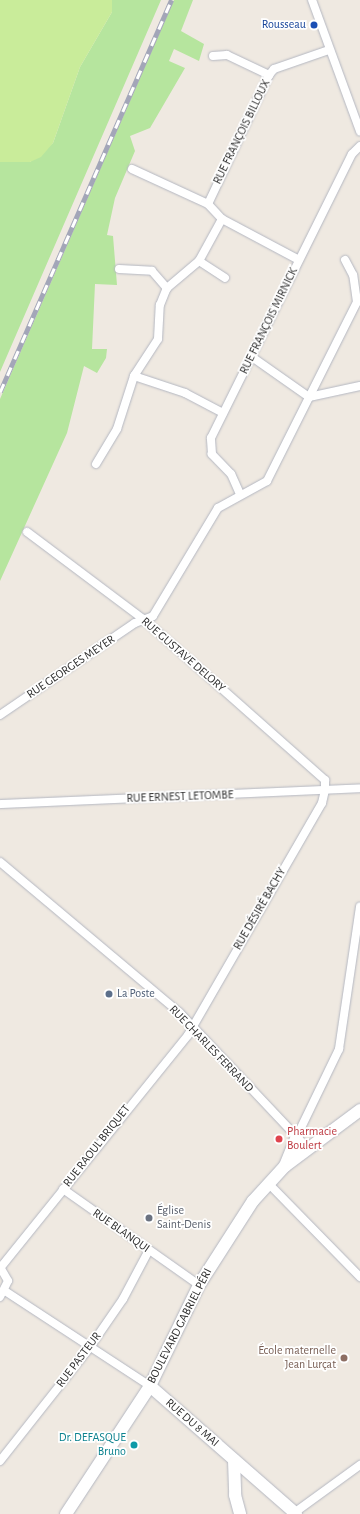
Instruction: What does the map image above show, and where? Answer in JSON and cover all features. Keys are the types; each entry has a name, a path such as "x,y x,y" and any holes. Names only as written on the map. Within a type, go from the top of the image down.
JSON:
{"street":[{"path":"312,0 329,50 360,131"},
{"name":"RUE FRANÇOIS BILLOUX","path":"208,204 269,75 274,70 329,50"},
{"path":"213,56 227,55 269,75"},
{"name":"RUE FRANÇOIS MIRNICK","path":"240,494 237,482 219,465 209,446 223,413 352,154 360,146"},
{"path":"132,169 208,204 222,219 300,260"},
{"path":"96,464 116,429 134,376 158,339 160,305 167,288 198,261 222,219"},
{"name":"RUE GEORGES MEYER","path":"0,715 157,610 218,508 240,494 263,486 267,481 357,302 353,275 345,260"},
{"path":"198,261 225,278"},
{"path":"119,269 152,271 167,288"},
{"path":"252,357 309,397 360,386"},
{"path":"134,376 185,393 223,413"},
{"name":"RUE GUSTAVE DELORY","path":"27,532 143,620 325,780 325,790"},
{"name":"RUE ERNEST LETOMBE","path":"0,804 360,788"},
{"name":"RUE DÉSIRÉ BACHY","path":"192,1025 318,809 325,790"},
{"name":"RUE CHARLES FERRAND","path":"0,862 192,1025 307,1148"},
{"path":"285,1166 297,1136 339,1049 360,907"},
{"name":"RUE RAOUL BRIQUET","path":"0,1267 188,1035 192,1025"},
{"name":"BOULEVARD GABRIEL PÉRI","path":"66,1514 150,1386 199,1284 268,1183 285,1166 307,1148 360,1110"},
{"path":"268,1183 360,1276"},
{"name":"RUE BLANQUI","path":"63,1189 148,1252 159,1255 199,1284"},
{"name":"RUE PASTEUR","path":"0,1461 90,1347 123,1299 148,1252"},
{"path":"0,1267 8,1281 3,1294 90,1347 150,1386"},
{"name":"RUE DU 8 MAI","path":"150,1386 294,1514"},
{"path":"234,1460 235,1495 240,1514"},
{"path":"294,1514 360,1464"}],"green space":[{"path":"0,0 112,0 112,12 80,67 53,143 41,157 30,162 0,162"},
{"path":"112,0 161,0 0,372 0,162 30,162 53,143 80,67 112,12"},
{"path":"174,0 193,0 181,31 204,44 199,61 174,49 169,61 185,68 150,128 130,136 135,151 115,198 107,235 113,236 117,285 95,284 92,349 107,349 106,358 97,373 84,366 67,433 0,581 0,399"}],"railway":[{"path":"0,392 171,0"}],"place":[{"name":"Rousseau","path":"314,25"},
{"name":"La Poste","path":"109,994"},
{"name":"Pharmacie Boulert","path":"279,1139"},
{"name":"Église Saint-Denis","path":"149,1218"},
{"name":"École maternelle Jean Lurçat","path":"344,1358"},
{"name":"Dr. DEFASQUE Bruno","path":"134,1445"}]}
